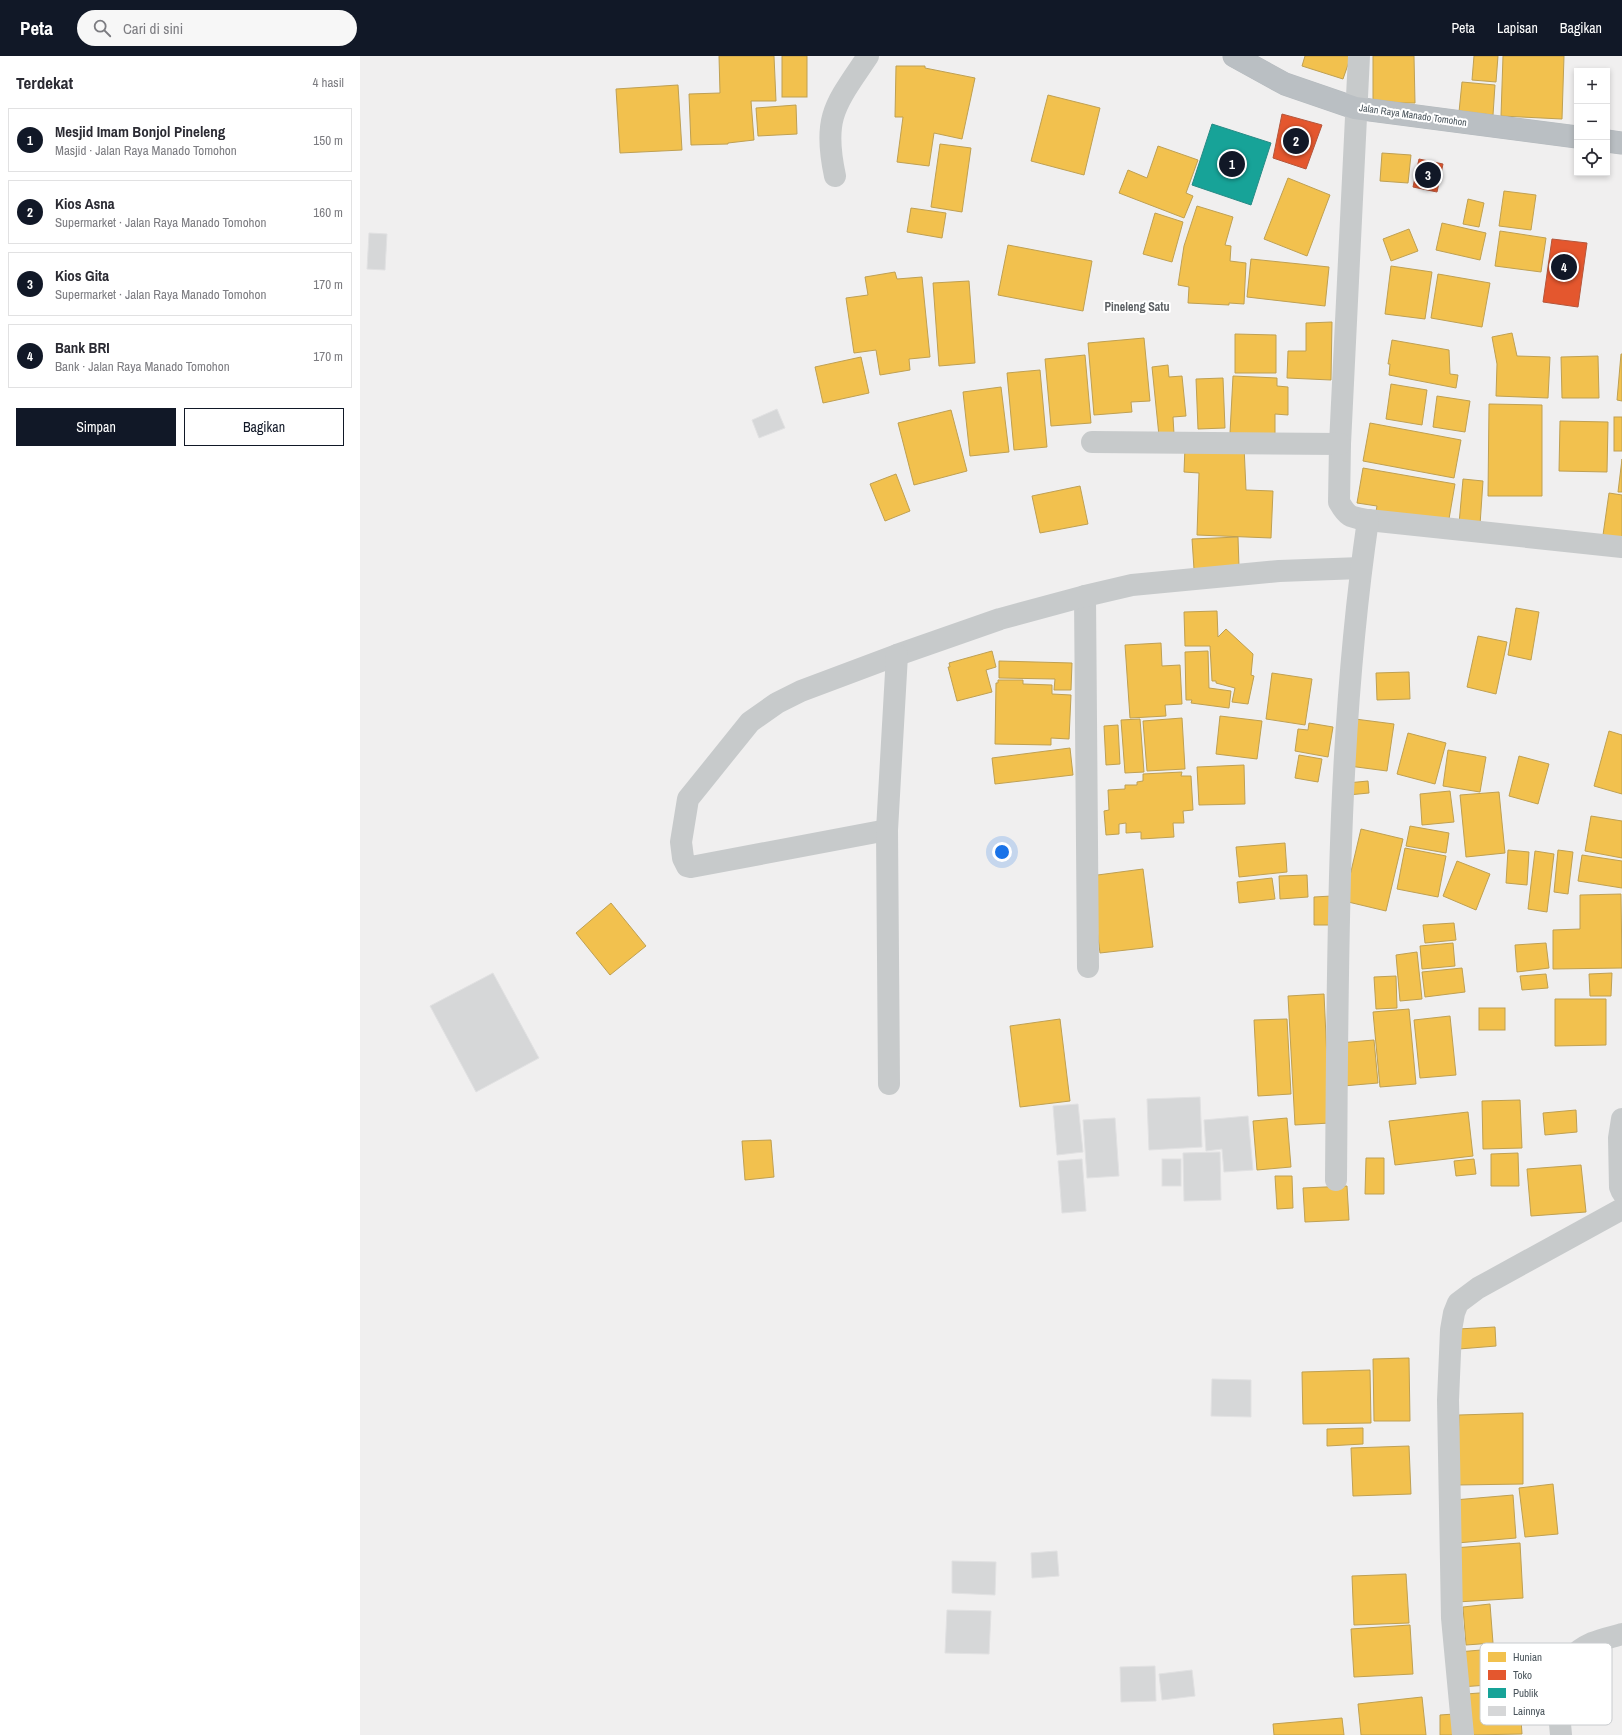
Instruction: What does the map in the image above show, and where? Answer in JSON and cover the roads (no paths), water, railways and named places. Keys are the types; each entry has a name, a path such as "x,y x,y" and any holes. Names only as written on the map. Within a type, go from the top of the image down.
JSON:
{"highway":[{"name":"Jalan Raya Manado Tomohon","path":"1234,56 1285,84 1355,108 1574,137"},
{"path":"1610,141 1622,143"}],"street":[{"path":"835,176 830,146 832,120 839,99 868,56"},
{"path":"1359,56 1355,108 1340,444 1339,502 1350,517 1368,520 1622,547"},
{"path":"1092,442 1340,444"},
{"path":"1336,1180 1339,880 1345,736 1361,568 1368,520"},
{"path":"887,830 691,867 688,866 683,858 682,832 688,799 750,722 777,703 801,691 1000,619 1132,585 1279,570 1361,568"},
{"path":"1085,596 1088,967"},
{"path":"889,1084 887,830 897,655"},
{"path":"1622,1119 1619,1138 1620,1188 1622,1192"},
{"path":"1463,1735 1452,1610 1448,1400 1451,1330 1454,1313 1458,1303 1478,1288 1622,1209"},
{"path":"1596,1643 1622,1634"},
{"path":"1560,1725 1561,1735"}],"place":[{"name":"Kios Asna","path":"1296,141"},
{"name":"Mesjid Imam Bonjol Pineleng","path":"1232,164"},
{"name":"Kios Gita","path":"1428,175"},
{"name":"Bank BRI","path":"1564,267"}],"district":[{"name":"Pineleng Satu","path":"1137,307"}]}
